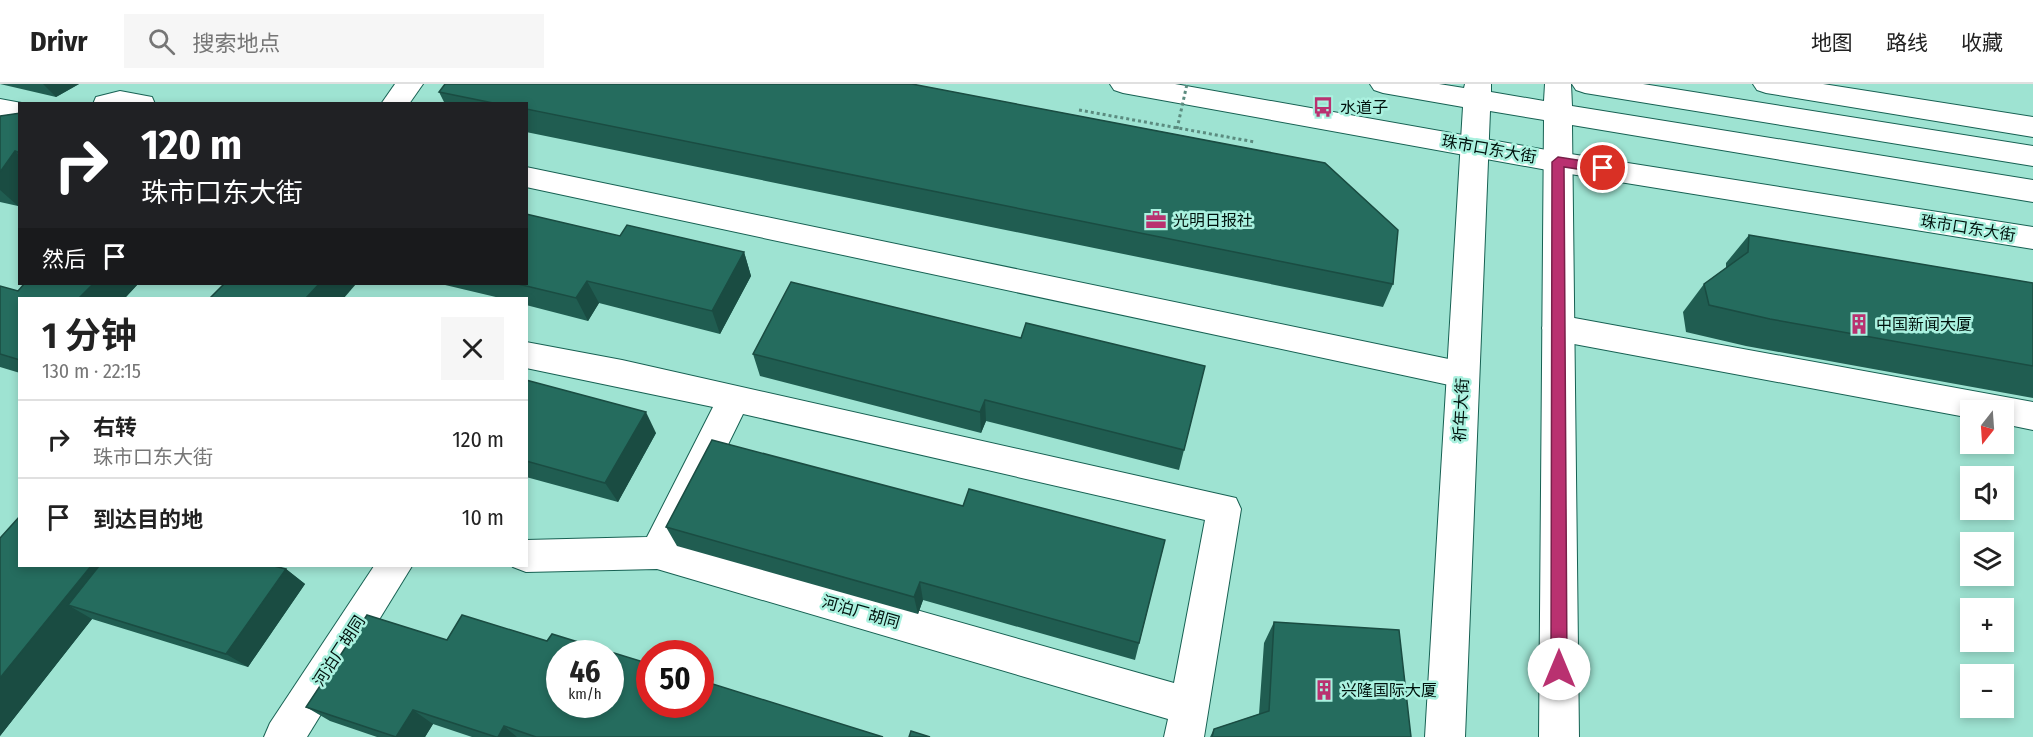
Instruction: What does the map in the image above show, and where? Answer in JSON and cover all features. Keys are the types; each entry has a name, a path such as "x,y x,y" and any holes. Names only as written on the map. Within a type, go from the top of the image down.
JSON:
{"street":[{"path":"396,102 410,84"},
{"name":"珠市口东大街","path":"1123,84 1558,162 2033,238"},
{"path":"1383,84 1558,99 2033,191"},
{"path":"1585,84 2033,156"},
{"path":"1766,84 2033,127"},
{"name":"祈年大街","path":"1444,737 1478,92"},
{"path":"1558,99 1559,737"},
{"path":"113,102 120,100 131,102"},
{"path":"0,108 18,111"},
{"path":"528,177 1463,375"},
{"path":"2002,186 2033,200"},
{"path":"1558,328 2033,416"},
{"path":"528,355 735,398 1224,509 1188,722"},
{"path":"657,553 735,398"},
{"name":"河泊厂胡同","path":"528,556 657,553 1188,722"},
{"name":"河泊厂胡同","path":"284,737 393,567"}],"path":[{"path":"1177,129 1187,84"},
{"path":"1079,110 1255,142"}],"building":[{"name":"光明日报社","path":"445,84 912,84 1325,163 1398,230 1393,284 528,109 528,102 488,102 439,92"},
{"path":"18,113 18,152 15,151 0,172 0,116"},
{"path":"528,214 620,236 627,225 744,252 712,311 587,281 576,298 522,285 528,285"},
{"path":"1749,235 2033,283 2033,366 1770,319 1709,305 1704,284 1748,252"},
{"path":"791,282 1021,338 1026,323 1205,366 1184,450 985,400 980,412 753,354"},
{"path":"23,285 92,285 80,297 18,297 18,359 0,354 0,286 18,291"},
{"path":"223,285 318,285 307,297 211,297"},
{"path":"528,381 646,412 605,483 528,462"},
{"path":"712,440 963,506 969,489 1165,540 1139,643 920,582 914,597 666,527"},
{"path":"18,518 18,567 90,567 0,678 0,538"},
{"path":"98,567 278,567 286,569 226,654 68,605"},
{"path":"367,615 447,640 462,615 546,641 546,718 624,718 624,656 636,660 636,718 714,718 714,684 883,737 536,737 504,726 496,737 413,710 396,737 306,707"},
{"name":"兴隆国际大厦","path":"1274,622 1399,630 1411,737 1212,737 1214,729 1269,711"},
{"path":"552,634 572,640 548,640"},
{"path":"911,731 930,737 909,737"}],"place":[{"name":"水道子","path":"1323,107"},
{"name":"光明日报社","path":"1156,220"},
{"name":"中国新闻大厦","path":"1859,324"},
{"name":"兴隆国际大厦","path":"1324,690"}],"route":[{"path":"1559,669 1558,162 1603,168"}]}
